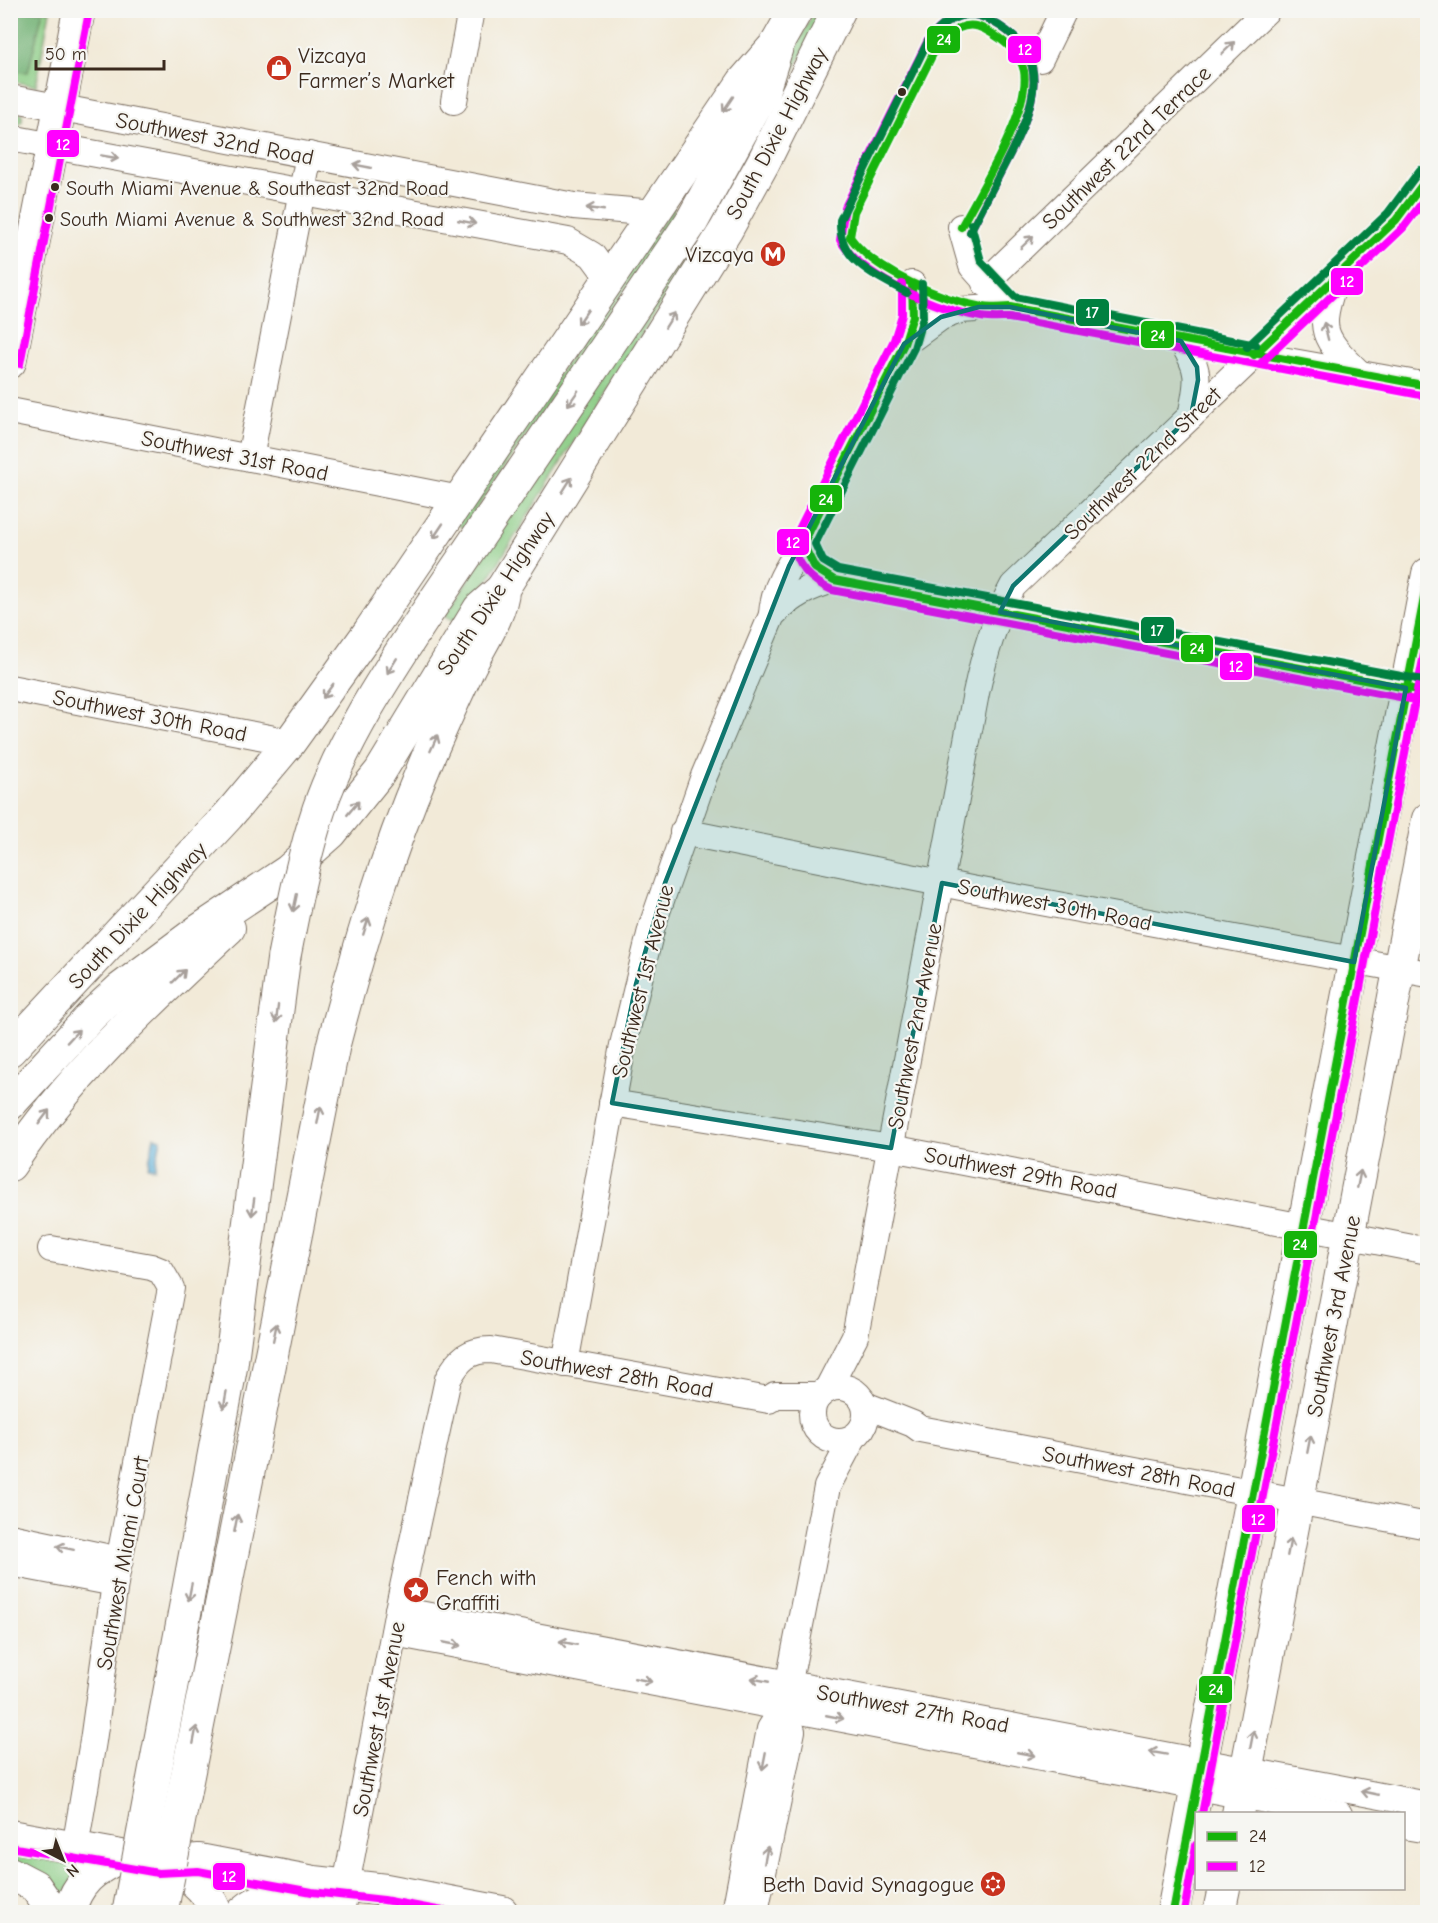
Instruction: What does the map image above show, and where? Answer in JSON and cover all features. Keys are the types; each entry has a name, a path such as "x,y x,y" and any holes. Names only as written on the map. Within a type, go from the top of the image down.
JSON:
{"highway":[{"name":"South Dixie Highway","path":"778,42 796,10"},
{"name":"South Dixie Highway","path":"503,588 726,230 764,161 839,10"},
{"path":"161,1912 168,1790 231,1365 284,956 302,868 332,777 365,710 424,616 692,221 762,93 778,42"},
{"path":"129,1912 168,1790 244,1479 331,1056 347,991 375,897 411,798 467,671 501,604 503,588"}],"main road":[{"path":"10,362 80,10"},
{"name":"South Dixie Highway","path":"10,1050 193,856 290,742 363,641 742,82 778,42"},
{"name":"Southwest 3rd Avenue","path":"1173,1912 1354,962 1417,690 1428,574"},
{"name":"South Dixie Highway","path":"10,1104 93,1014 120,989 198,931 277,879 314,849 367,791 479,609 503,588"},
{"name":"Southwest 3rd Avenue","path":"1242,1793 1348,1237 1413,972 1428,819"},
{"path":"10,1165 52,1106 81,1073 277,879"},
{"path":"10,1836 160,1863 199,1860 314,1882 343,1900 394,1912"},
{"path":"69,1912 77,1890 88,1876 121,1857"},
{"path":"160,1863 190,1877 205,1891 216,1912"},
{"path":"10,1873 35,1886 53,1912"},
{"path":"1219,1912 1224,1890"},
{"path":"243,1912 262,1900 275,1896 502,1912"}],"street":[{"path":"454,101 471,10"},
{"path":"1040,59 1064,10"},
{"name":"Southwest 22nd Terrace","path":"982,295 1267,10"},
{"name":"Southwest 32nd Road","path":"10,98 574,206 654,213"},
{"name":"Southwest 32nd Road","path":"10,138 568,241 592,255 609,278"},
{"path":"250,458 309,155"},
{"name":"Southwest 22nd Street","path":"1000,612 1013,586 1396,220 1428,176"},
{"name":"Southwest 22nd Street","path":"1396,220 1428,204"},
{"path":"962,227 982,295 1010,307 1254,356 1428,386"},
{"path":"1336,277 1325,308 1326,334 1329,342 1360,374"},
{"name":"Southwest 1st Avenue","path":"772,615 772,601 789,566 803,544 904,344 913,316 912,284"},
{"name":"Southwest 1st Avenue","path":"904,344 941,317 982,295"},
{"path":"1181,341 1192,356 1198,377 1191,416"},
{"name":"Southwest 31st Road","path":"10,411 460,499"},
{"path":"803,544 815,568 834,580 1417,690"},
{"name":"Southwest 1st Avenue","path":"565,1364 636,984 665,884 720,735 772,615 787,599 801,590 834,580"},
{"name":"Southwest 2nd Avenue","path":"860,1418 855,1336 976,693 983,661 1000,612"},
{"name":"Southwest 30th Road","path":"10,688 290,742"},
{"name":"Southwest 30th Road","path":"683,832 1413,972"},
{"name":"Southwest 29th Road","path":"612,1103 891,1148 1428,1251"},
{"name":"Southwest Miami Court","path":"51,1249 151,1267 161,1271 168,1279 171,1288 117,1571 75,1848"},
{"name":"Southwest 2nd Avenue","path":"824,1393 855,1336"},
{"name":"Southwest 28th Road","path":"465,1355 476,1350 490,1350 769,1400 775,1395 824,1393"},
{"name":"Southwest 1st Avenue","path":"343,1900 396,1621 448,1379 465,1355"},
{"path":"735,1912 770,1729 787,1696 827,1487 860,1418 850,1389 834,1388 824,1393 812,1410 818,1431 823,1479 827,1487"},
{"name":"Southwest 28th Road","path":"769,1400 773,1407 793,1414 818,1431"},
{"path":"818,1431 839,1442 860,1418"},
{"name":"Southwest 28th Road","path":"860,1418 913,1424 920,1429 1428,1526"},
{"path":"10,1537 117,1571"},
{"path":"10,1563 117,1571"},
{"name":"Southwest 27th Road","path":"396,1621 1200,1774 1242,1793 1330,1812"},
{"path":"755,1912 792,1731 787,1696"},
{"name":"Southwest 27th Road","path":"1242,1793 1428,1805"},
{"path":"1405,1826 1428,1830"}],"highlighted area":[{"path":"979,307 1010,307 1181,341 1197,367 1198,380 1191,416 1013,586 1000,612 1406,688 1354,962 942,883 891,1148 612,1103 636,984 665,883 789,566 904,344 941,317"}],"green space":[{"path":"11,10 43,11 28,72 11,71"},
{"path":"10,11 50,11 36,86 11,81"},
{"path":"814,11 824,11 731,192 460,624 445,616 758,126"},
{"path":"10,107 22,114 22,121 16,127 11,128"},
{"path":"674,206 674,213 663,234 463,528 456,523"},
{"path":"10,1851 79,1867 66,1893 57,1895 11,1865"}],"water":[{"path":"154,1137 161,1139 155,1168 148,1167"}],"transit line":[{"name":"12","path":"20,364 89,12"},
{"name":"12","path":"970,232 1025,121 1034,83 1032,65 1024,48 1009,33 987,19 970,15 947,22 928,40 845,207 840,240 865,267 924,300 964,313 988,318 1009,318 1426,396"},
{"name":"17","path":"907,293 861,266 852,257 845,247 840,220 928,41 954,18 970,15 987,19 1009,33 1024,48 1032,65 1034,83 1025,121 970,232"},
{"name":"24","path":"961,227 1012,128 1024,87 1024,71 1014,52 1003,41 984,29 970,25 958,28 937,46 854,212 850,237 875,261 929,291 985,308 1010,307 1428,386"},
{"name":"17","path":"1247,347 1388,213 1420,170"},
{"name":"24","path":"1254,355 1396,220 1428,177"},
{"name":"12","path":"1261,363 1403,228 1428,195"},
{"name":"17","path":"971,224 981,261 1015,297 1256,345"},
{"name":"12","path":"902,284 902,315 894,340 793,541 796,557 811,577 832,590 1426,702"},
{"name":"24","path":"912,284 913,316 904,344 803,544 815,568 834,580 1428,692"},
{"name":"17","path":"922,284 923,317 914,348 815,544 823,561 838,570 1428,681"},
{"name":"24","path":"1173,1912 1428,577"},
{"name":"12","path":"1202,1812 1428,633"},
{"name":"12","path":"10,1847 158,1873 198,1871 312,1892 384,1900 448,1912"},
{"name":"12","path":"1184,1912 1195,1851"}],"place":[{"name":"Vizcaya Farmer’s Market","path":"279,68"},
{"name":"South Miami Avenue & Southeast 32nd Road","path":"55,187"},
{"name":"South Miami Avenue & Southwest 32nd Road","path":"49,218"},
{"name":"Vizcaya","path":"773,254"},
{"name":"Fench with Graffiti","path":"416,1590"},
{"name":"Beth David Synagogue","path":"993,1884"}]}
